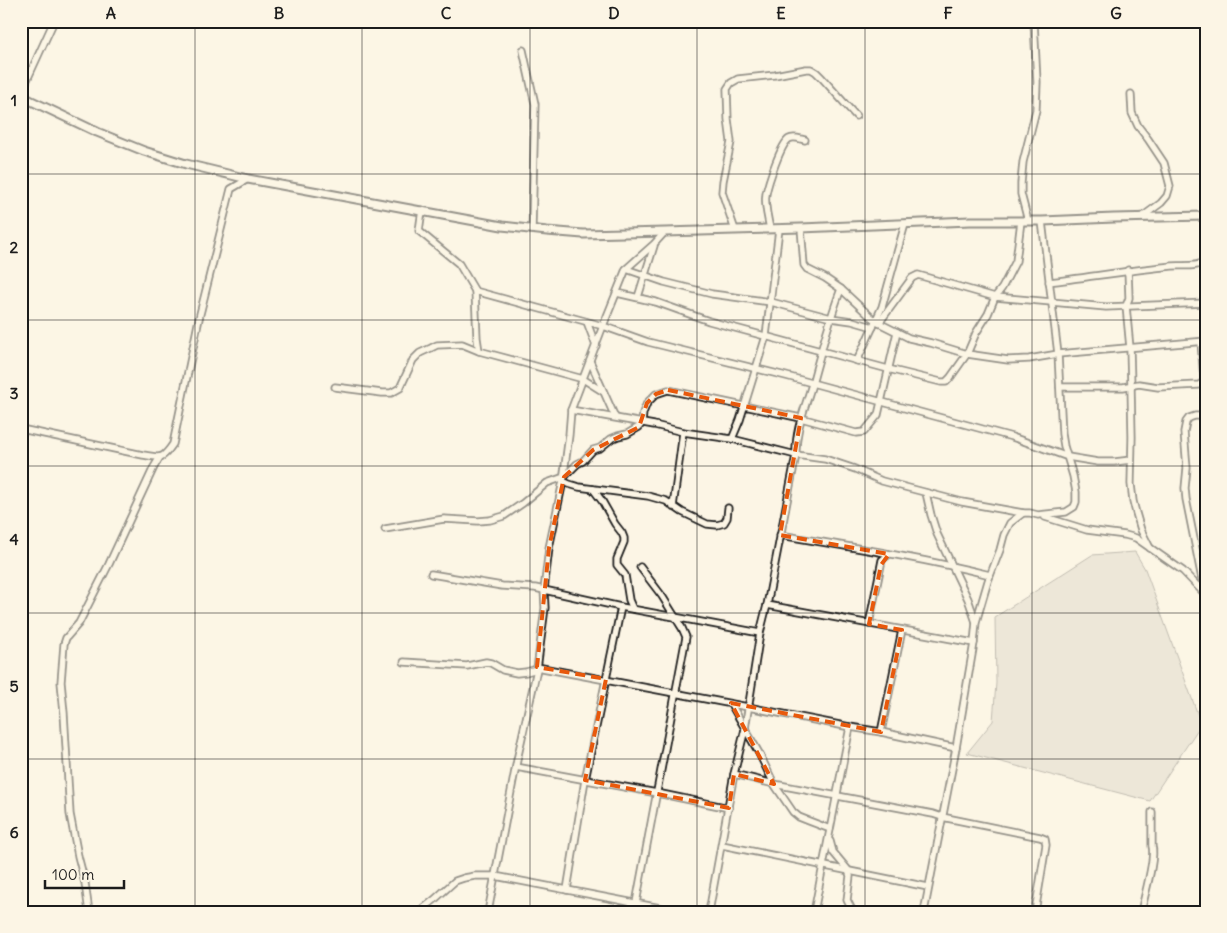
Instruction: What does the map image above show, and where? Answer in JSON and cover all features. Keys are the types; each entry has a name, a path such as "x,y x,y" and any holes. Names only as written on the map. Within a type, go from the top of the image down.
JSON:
{"main road":[{"path":"21,95 97,132 144,151 186,164 248,179 502,226 583,234 1206,216"}],"street":[{"path":"21,95 54,21"},
{"path":"617,293 656,302 709,321 888,369 946,382 967,354 976,332 988,314 995,297 1002,288 1016,261 1025,221 1021,194 1023,162 1036,110 1037,82 1034,21"},
{"path":"523,50 534,104 532,229"},
{"path":"735,230 722,192 722,181 731,142 727,89 731,83 738,79 811,69 822,78 856,116"},
{"path":"1131,94 1132,113 1138,126 1164,163 1170,186 1167,196 1142,217"},
{"path":"770,229 766,208 766,194 771,175 788,139 805,140"},
{"path":"89,912 85,883 70,814 61,682 64,644 66,638 79,622 110,564 154,467 173,444 200,314 231,189 248,179"},
{"path":"422,210 419,231 458,264 476,291 476,338 479,351"},
{"path":"1038,515 1066,512 1074,508 1076,502 1076,492 1062,434 1058,354 1042,221"},
{"path":"857,361 882,307 905,224"},
{"path":"801,228 804,265 807,269 826,278 841,289 876,323"},
{"path":"732,439 766,336 779,229"},
{"path":"488,912 537,668 545,608 544,590 552,531 563,479 571,410 626,270 665,232"},
{"path":"638,297 654,244"},
{"path":"1049,282 1128,270 1198,265 1204,264 1206,261"},
{"path":"626,270 712,294 771,302 831,318 876,323 909,338 967,354 1008,360 1203,342 1204,380 1198,385 1158,387 1139,384 1123,387 1060,387"},
{"path":"1128,270 1129,298 1126,306 1130,348 1132,437 1130,484 1132,501 1141,530 1150,548"},
{"path":"876,323 912,278 918,275 995,297 1106,307 1206,303"},
{"path":"709,912 744,729 760,633 796,455 796,442 801,418 841,289"},
{"path":"476,291 603,326 648,342 1012,437 1068,457 1098,462 1131,460"},
{"path":"587,322 596,346"},
{"path":"385,529 444,519 478,521 504,516 547,483 563,479 578,464 584,461 593,450 639,427 642,423 647,403 656,394 668,390 801,418 856,433 864,432 878,415 897,332"},
{"path":"335,387 382,394 391,393 400,388 413,360 420,353 437,345 462,344 479,351 583,379 602,391"},
{"path":"590,361 615,418"},
{"path":"571,410 683,432 732,439 796,455 824,459 855,469 882,481 962,502 1030,513 1088,530 1136,538 1182,571 1205,594"},
{"path":"1205,594 1186,499 1187,468 1184,432 1189,418 1206,416"},
{"path":"21,430 160,458"},
{"path":"673,507 683,432"},
{"path":"563,479 569,484 648,496 666,501 673,507 707,524 718,525 724,523 728,508"},
{"path":"593,489 624,538 617,564 625,575 629,600 633,609"},
{"path":"926,492 937,534 968,598 976,622"},
{"path":"924,912 956,748 976,622 1004,535 1010,523 1023,513"},
{"path":"780,535 953,566 990,575"},
{"path":"869,624 881,565 889,554"},
{"path":"636,903 686,637 662,596 640,567"},
{"path":"431,574 502,586 536,588 621,607 760,633"},
{"path":"767,605 974,643"},
{"path":"567,890 586,780 621,607"},
{"path":"881,732 902,630"},
{"path":"404,662 467,666 486,662 503,670 517,673 537,668 606,679 956,748"},
{"path":"731,704 774,784 793,812 799,817 830,831"},
{"path":"814,912 850,728"},
{"path":"516,767 729,808"},
{"path":"734,774 774,784 933,814 1040,837 1045,840 1046,852 1035,912"},
{"path":"1141,912 1152,860 1152,812"},
{"path":"830,831 830,843 833,852 848,870 850,876 847,900 853,912"},
{"path":"722,844 928,887"},
{"path":"418,912 455,881 475,876 495,876 636,903 652,909 681,912"}],"highlighted area":[{"path":"668,390 801,418 780,535 889,554 881,565 869,624 902,630 881,732 731,703 774,784 734,774 729,808 585,780 606,679 537,667 549,548 564,477 593,450 639,427 647,403 656,394"}],"shaded area":[{"path":"1135,552 1145,569 1199,718 1200,726 1150,801 967,753 993,721 996,683 995,617 1092,555"}]}
